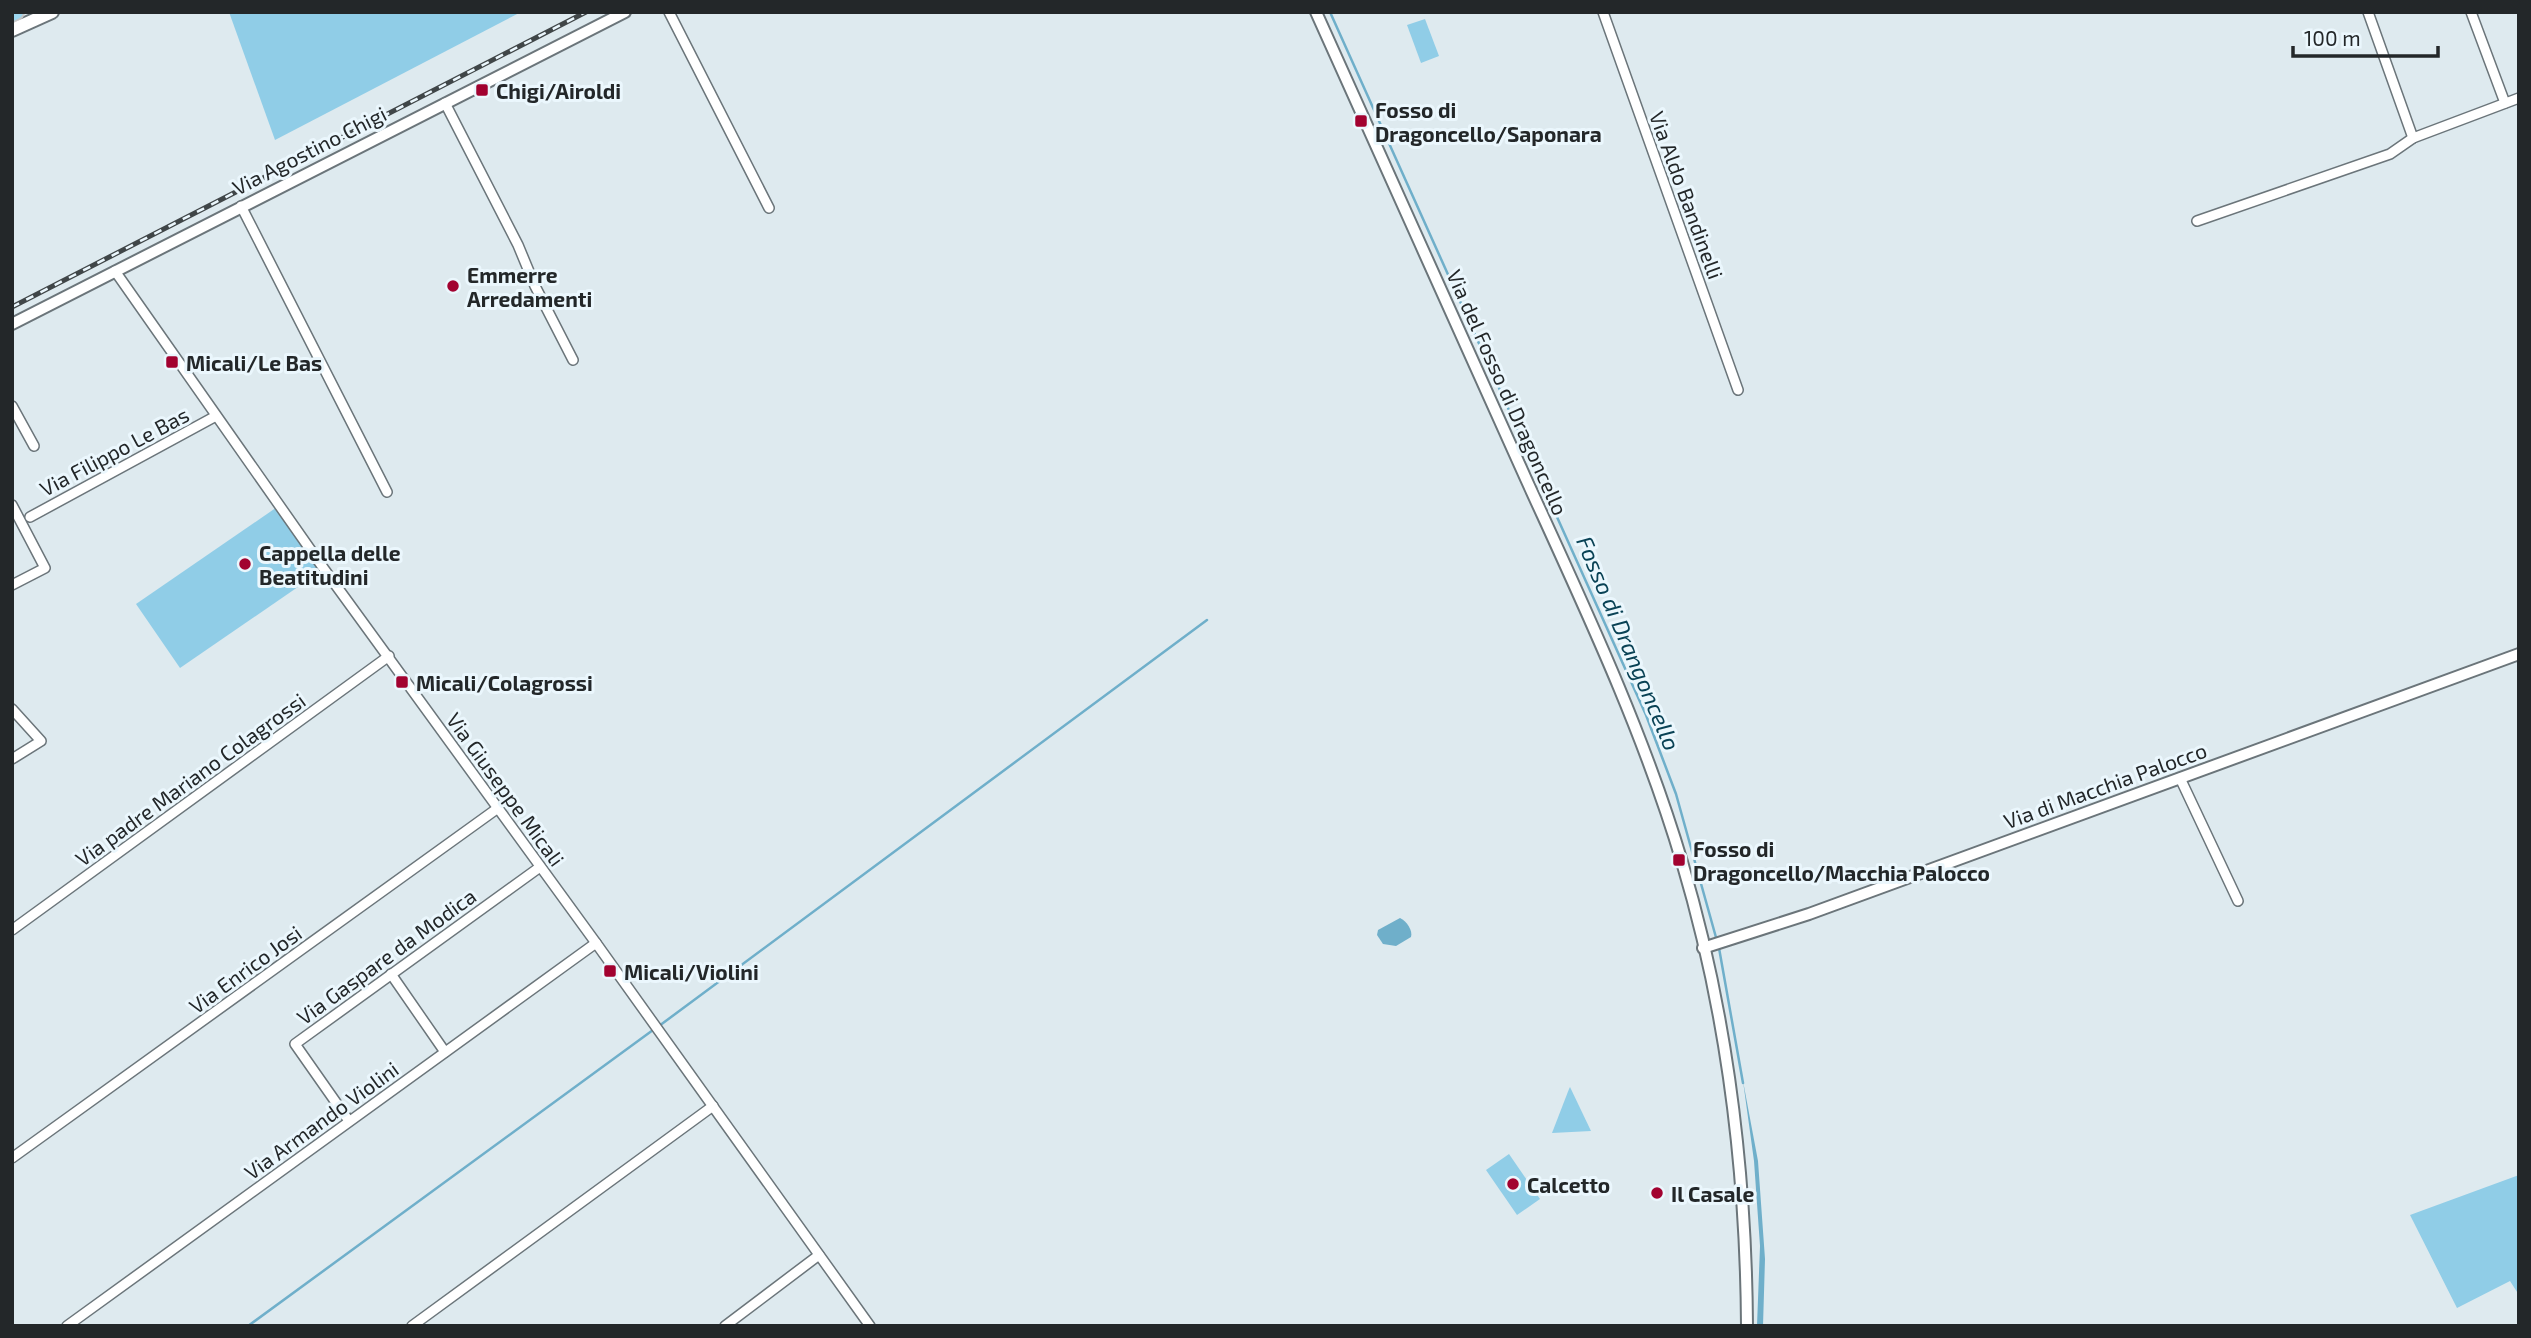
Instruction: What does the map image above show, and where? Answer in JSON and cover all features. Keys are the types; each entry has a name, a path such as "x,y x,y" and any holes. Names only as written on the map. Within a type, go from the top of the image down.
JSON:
{"main road":[{"path":"12,30 52,12"}],"street":[{"name":"Via Agostino Chigi","path":"12,324 625,12"},
{"path":"669,12 769,208"},
{"name":"Via del Fosso di Dragoncello","path":"1316,12 1597,637 1661,792 1684,866 1714,944 1735,1114 1744,1221 1746,1326"},
{"name":"Via Aldo Bandinelli","path":"1603,12 1738,390"},
{"path":"2368,12 2413,138"},
{"path":"2471,12 2505,103"},
{"path":"2197,221 2390,154 2413,138 2519,98"},
{"path":"445,103 573,360"},
{"path":"242,206 387,492"},
{"name":"Via Giuseppe Micali","path":"115,271 216,416 870,1326"},
{"path":"12,406 34,446"},
{"name":"Via Filippo Le Bas","path":"30,517 216,416"},
{"path":"12,505 45,568 12,585"},
{"name":"Via di Macchia Palocco","path":"1714,944 1809,914 2519,654"},
{"name":"Via padre Mariano Colagrossi","path":"12,930 389,656"},
{"path":"12,709 41,741 12,759"},
{"path":"2180,778 2238,901"},
{"name":"Via Enrico Josi","path":"12,1158 498,808"},
{"name":"Via Gaspare da Modica","path":"349,1122 295,1044 540,867"},
{"name":"Via Armando Violini","path":"66,1326 596,943"},
{"path":"391,974 445,1052"},
{"path":"412,1326 713,1106"},
{"path":"724,1326 819,1255"}],"shaded area":[{"path":"229,12 521,12 275,140"},
{"path":"1425,19 1439,56 1421,63 1407,25"},
{"path":"280,505 324,569 180,668 136,604"},
{"path":"1400,918 1409,926 1411,937 1396,946 1383,944 1377,935 1378,930"},
{"path":"1743,1081 1758,1161 1765,1259 1763,1326 1757,1326 1760,1246 1754,1161"},
{"path":"1570,1087 1591,1131 1552,1133 1569,1089"},
{"name":"Calcetto","path":"1509,1154 1540,1199 1517,1215 1486,1170"},
{"path":"2519,1175 2519,1295 2510,1281 2457,1308 2410,1215"}],"waterway":[{"name":"Fosso di Drangoncello","path":"1330,12 1646,715 1676,794 1717,941"},
{"path":"659,1026 1207,620"},
{"name":"Fosso di Drangoncello","path":"1719,948 1743,1083"},
{"path":"248,1326 653,1030"}],"railway":[{"path":"12,307 586,12"}],"place":[{"name":"Chigi/Airoldi","path":"482,90"},
{"name":"Fosso di Dragoncello/Saponara","path":"1361,121"},
{"name":"Emmerre Arredamenti","path":"453,286"},
{"name":"Micali/Le Bas","path":"172,362"},
{"name":"Cappella delle Beatitudini","path":"245,564"},
{"name":"Micali/Colagrossi","path":"402,682"},
{"name":"Fosso di Dragoncello/Macchia Palocco","path":"1679,860"},
{"name":"Micali/Violini","path":"610,971"},
{"name":"Calcetto","path":"1513,1184"},
{"name":"Il Casale","path":"1657,1193"}]}
